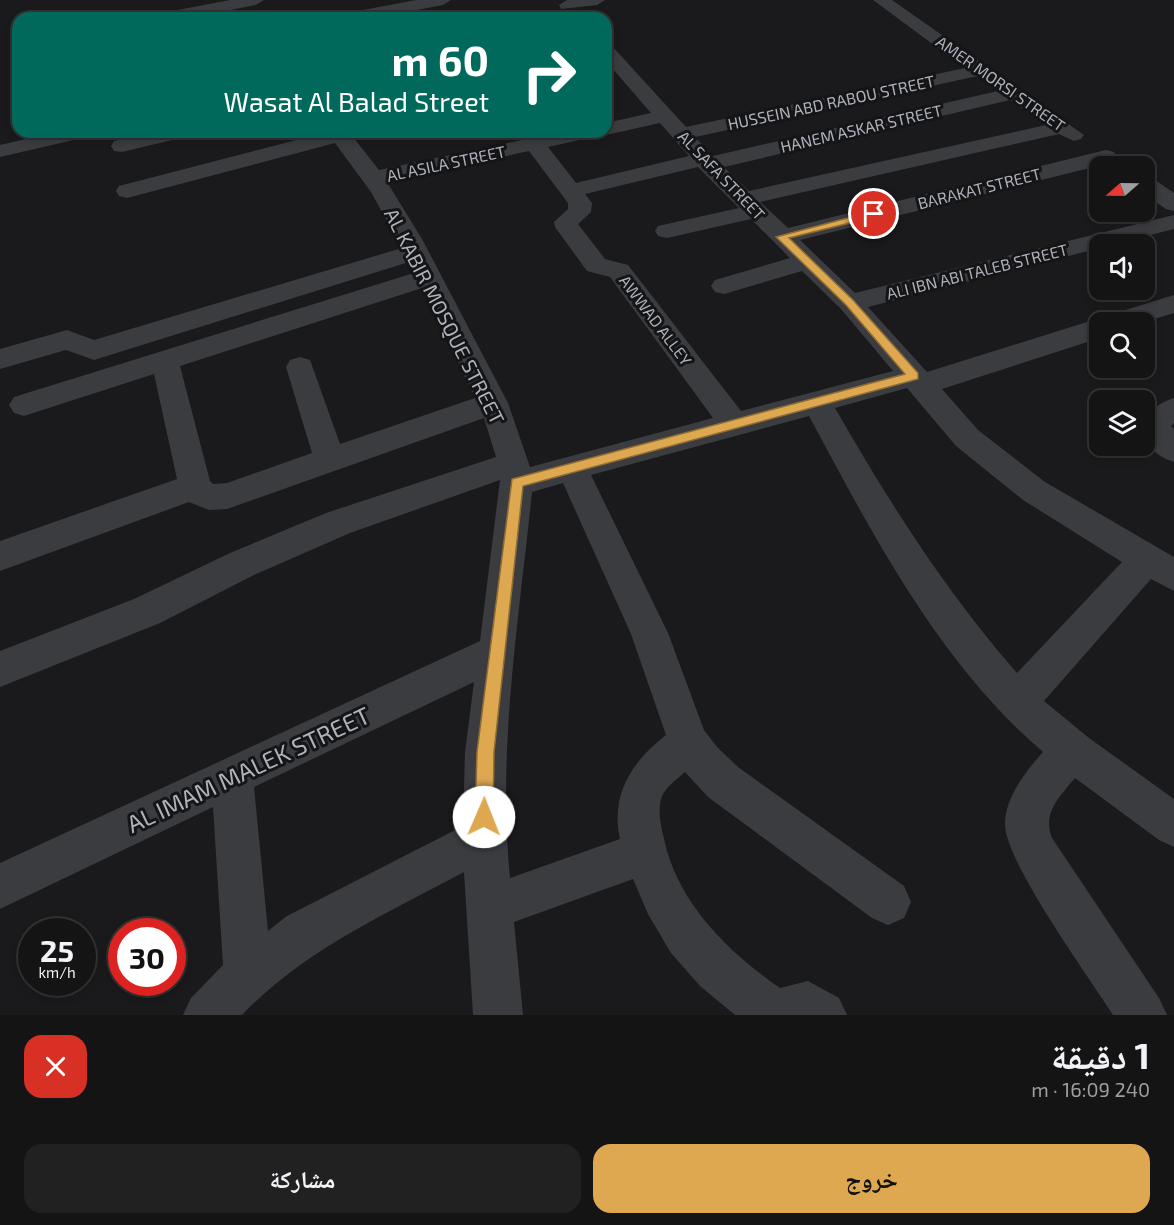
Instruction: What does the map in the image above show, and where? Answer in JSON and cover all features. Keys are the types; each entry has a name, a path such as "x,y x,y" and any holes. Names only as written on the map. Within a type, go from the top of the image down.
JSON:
{"street":[{"path":"193,12 256,0"},
{"path":"414,12 444,0"},
{"path":"569,8 597,0"},
{"name":"AMER MORSI STREET","path":"881,0 1104,156"},
{"name":"AL SAFA STREET","path":"612,57 706,162 850,303 968,438 1034,491 1160,567"},
{"name":"HUSSEIN ABD RABOU STREET","path":"682,134 981,70"},
{"name":"HANEM ASKAR STREET","path":"571,191 1013,93"},
{"path":"612,128 665,116"},
{"path":"667,231 749,205 1063,127"},
{"path":"0,151 57,138"},
{"path":"122,146 156,138"},
{"path":"127,191 332,138"},
{"name":"AL KABIR MOSQUE STREET","path":"349,138 422,265 493,403 515,473 485,752 483,838 498,1015"},
{"name":"AL ASILA STREET","path":"373,178 542,138"},
{"path":"526,140 571,191"},
{"name":"BARAKAT STREET","path":"782,237 1089,167"},
{"name":"AWWAD ALLEY","path":"571,191 581,208 568,219 567,226 596,265 619,271 734,424"},
{"path":"1155,191 1174,204"},
{"name":"ALI IBN ABI TALEB STREET","path":"850,303 1174,222"},
{"path":"724,286 807,261"},
{"path":"0,359 67,340 73,341 83,349 101,348 422,265"},
{"path":"24,405 165,361 422,265"},
{"path":"1148,312 1174,304"},
{"path":"0,669 147,611 242,564 327,527 515,473 572,468 816,402 917,380 1089,331"},
{"path":"165,361 195,486 204,496 219,498 493,403"},
{"path":"300,367 330,460"},
{"path":"816,402 888,530 924,585 962,637 1017,702 1072,750 1174,825"},
{"path":"1174,409 1162,416 1155,428 1166,444 1174,450"},
{"path":"572,468 649,633 688,743 702,762 723,782 888,902"},
{"path":"0,556 195,486"},
{"path":"1017,702 1160,567"},
{"name":"AL IMAM MALEK STREET","path":"0,886 496,652"},
{"path":"688,743 648,777 641,794 640,813 645,852 673,914 699,951 731,982 769,1009 788,1013 808,1006 822,1015"},
{"path":"1072,750 1028,807 1024,829 1035,854 1142,1015"},
{"path":"232,776 248,974"},
{"path":"208,1015 248,974 304,933 483,838"},
{"path":"488,909 645,852"}],"route":[{"path":"484,817 485,752 502,590 512,536 517,483 914,376 850,303 782,237 874,214"}]}
